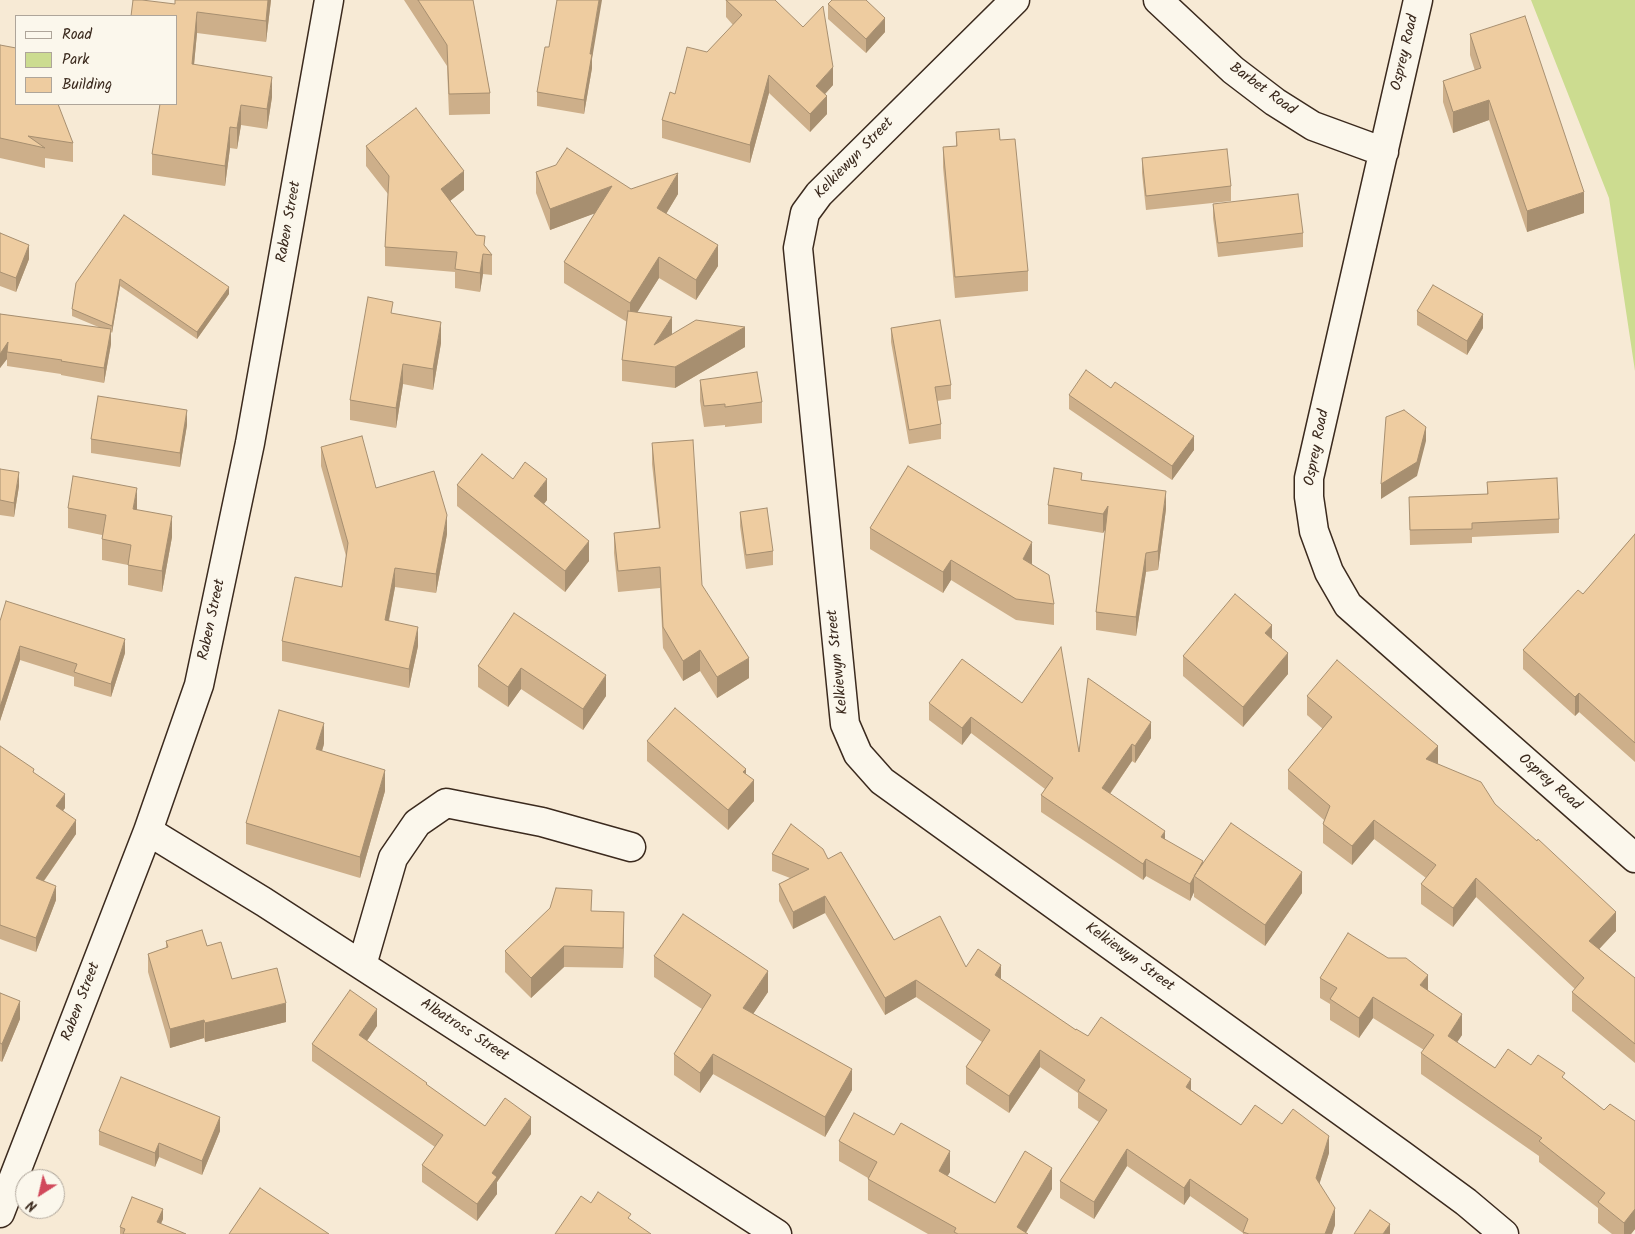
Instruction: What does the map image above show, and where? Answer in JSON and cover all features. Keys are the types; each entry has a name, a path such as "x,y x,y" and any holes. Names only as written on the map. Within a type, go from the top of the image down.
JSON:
{"street":[{"name":"Raben Street","path":"0,1213 148,831 200,685 250,443 329,0"},
{"name":"Kelkiewyn Street","path":"1015,0 819,194 806,213 798,248 845,724 858,754 882,781 1402,1155 1466,1202 1504,1234"},
{"name":"Barbet Road","path":"1158,0 1233,70 1275,102 1313,126 1384,152"},
{"name":"Osprey Road","path":"1418,0 1309,478 1309,497 1314,531 1329,572 1348,605 1635,858"},
{"path":"362,965 393,858 417,822 446,803 542,822 631,847"},
{"name":"Albatross Street","path":"148,831 264,902 777,1234"}],"green space":[{"path":"1531,0 1635,0 1635,371 1609,198"}],"building":[{"path":"133,0 175,4 175,0 268,0 266,21 197,12 192,64 272,77 267,109 241,105 237,128 230,127 225,166 152,154 160,105 178,105 178,15 131,15"},
{"path":"418,0 473,0 490,93 449,94 447,45"},
{"path":"557,0 599,0 584,100 537,92 545,47 549,47"},
{"path":"726,0 775,0 803,27 823,6 833,67 816,86 827,96 810,114 769,75 750,145 662,120 670,92 675,94 687,47 707,52 742,15"},
{"path":"832,0 866,0 885,18 866,39 828,4"},
{"path":"1525,16 1584,192 1527,211 1489,100 1453,112 1443,81 1481,68 1470,34"},
{"path":"0,45 15,48 15,105 58,105 73,143 28,136 45,148 0,138"},
{"path":"416,108 464,171 441,189 476,235 485,236 484,245 492,255 483,254 480,273 455,269 457,252 385,247 389,176 366,146"},
{"path":"999,129 1000,140 1015,139 1028,271 955,277 943,147 957,146 956,132"},
{"path":"567,148 631,189 678,173 657,208 718,245 696,280 659,257 630,303 564,262 612,186 550,209 536,172 556,165"},
{"path":"1227,149 1231,186 1146,196 1142,158"},
{"path":"1298,194 1303,233 1218,243 1213,204"},
{"path":"124,215 229,287 197,332 120,279 112,326 72,309 76,283"},
{"path":"0,233 29,245 16,278 0,272"},
{"path":"1433,285 1483,314 1467,341 1417,311"},
{"path":"368,297 393,302 391,313 441,322 433,369 403,364 396,408 350,400"},
{"path":"628,311 672,317 654,345 696,320 745,327 675,367 622,360"},
{"path":"0,314 111,329 104,368 7,352 8,342 0,354"},
{"path":"940,320 951,385 935,387 941,424 909,430 891,328"},
{"path":"1086,370 1111,388 1115,382 1194,436 1172,466 1069,395"},
{"path":"757,372 762,402 725,407 725,404 704,406 700,380"},
{"path":"98,396 187,410 180,453 91,439"},
{"path":"1404,410 1426,427 1417,462 1381,484 1386,417"},
{"path":"362,436 376,488 434,471 447,515 436,574 395,568 385,620 418,627 409,669 282,641 295,577 342,587 348,543 321,447"},
{"path":"693,440 702,585 749,658 717,677 700,650 683,661 663,627 660,567 618,571 614,533 660,528 652,443"},
{"path":"482,454 513,479 525,462 547,479 534,496 589,541 565,571 457,485"},
{"path":"908,466 1032,542 1023,559 1049,575 1054,604 1016,599 951,560 943,572 870,528"},
{"path":"1054,468 1082,473 1081,480 1166,491 1158,551 1146,553 1136,617 1096,612 1108,506 1103,514 1048,505"},
{"path":"0,469 19,472 14,503 0,500"},
{"path":"73,476 137,488 133,509 172,516 162,571 128,565 131,545 102,539 106,515 68,508"},
{"path":"1557,478 1559,519 1472,523 1472,529 1410,530 1409,497 1488,494 1487,482"},
{"path":"767,508 773,551 746,555 740,512"},
{"path":"1635,534 1635,743 1579,693 1575,697 1523,650 1578,590 1583,594"},
{"path":"1235,594 1272,625 1265,633 1288,653 1243,707 1183,656"},
{"path":"6,601 125,639 111,684 74,672 77,664 20,646 0,707 0,621"},
{"path":"514,613 606,675 583,709 521,668 508,687 478,666"},
{"path":"1061,647 1079,752 1088,678 1151,722 1135,746 1132,744 1102,788 1165,831 1161,837 1203,861 1190,884 1146,859 1143,864 1041,795 1053,778 971,717 962,728 929,703 962,659 1022,703"},
{"path":"1337,660 1438,746 1426,759 1481,782 1495,804 1537,841 1538,839 1616,912 1589,941 1635,978 1635,1044 1572,992 1584,978 1476,878 1453,908 1421,884 1436,865 1374,820 1352,846 1323,824 1330,806 1288,770 1332,717 1307,696"},
{"path":"675,708 746,769 743,772 754,780 728,810 647,741"},
{"path":"279,710 324,723 316,749 385,770 360,857 246,823"},
{"path":"0,746 34,769 33,772 65,794 56,806 76,820 36,878 56,886 36,938 0,925"},
{"path":"1231,823 1302,872 1265,925 1194,876"},
{"path":"791,824 823,849 828,859 841,852 894,940 940,916 966,967 978,949 1001,965 995,975 1076,1030 1088,1036 1101,1017 1191,1079 1186,1087 1241,1125 1255,1105 1282,1124 1293,1109 1329,1136 1316,1178 1335,1208 1325,1234 1249,1234 1243,1232 1248,1219 1190,1179 1184,1188 1127,1149 1094,1202 1060,1181 1107,1110 1078,1091 1085,1080 1040,1050 1009,1096 966,1067 990,1030 916,980 885,998 825,896 793,912 779,884 809,869 772,854"},
{"path":"556,888 592,890 591,911 624,912 623,948 564,946 531,978 505,951 550,908"},
{"path":"683,914 768,971 743,1008 852,1069 825,1117 713,1054 700,1073 674,1054 711,995 654,956"},
{"path":"202,930 207,946 221,942 232,979 277,968 286,1003 205,1023 204,1020 170,1029 148,954 168,947 166,941"},
{"path":"1348,933 1388,958 1406,958 1428,975 1420,985 1462,1014 1448,1036 1495,1068 1508,1049 1531,1065 1538,1055 1565,1073 1562,1077 1604,1110 1610,1104 1635,1121 1635,1209 1624,1223 1598,1202 1605,1193 1539,1141 1542,1138 1421,1053 1434,1035 1373,997 1359,1018 1330,999 1337,988 1320,978"},
{"path":"350,990 377,1009 359,1035 485,1126 505,1098 531,1117 492,1173 497,1177 477,1204 422,1165 443,1135 312,1044"},
{"path":"0,993 20,1001 2,1044 0,1043"},
{"path":"121,1077 220,1117 202,1161 159,1143 155,1153 99,1131"},
{"path":"854,1113 894,1135 901,1123 950,1151 939,1171 995,1203 1025,1151 1052,1168 1017,1227 1028,1234 958,1234 954,1232 956,1228 868,1179 877,1162 839,1141"},
{"path":"260,1188 329,1234 229,1234"},
{"path":"598,1192 631,1214 628,1218 651,1234 555,1234 581,1196 591,1203"},
{"path":"132,1197 163,1209 157,1222 186,1234 123,1234 125,1229 120,1227"},
{"path":"1370,1210 1390,1224 1383,1234 1354,1234"}]}
